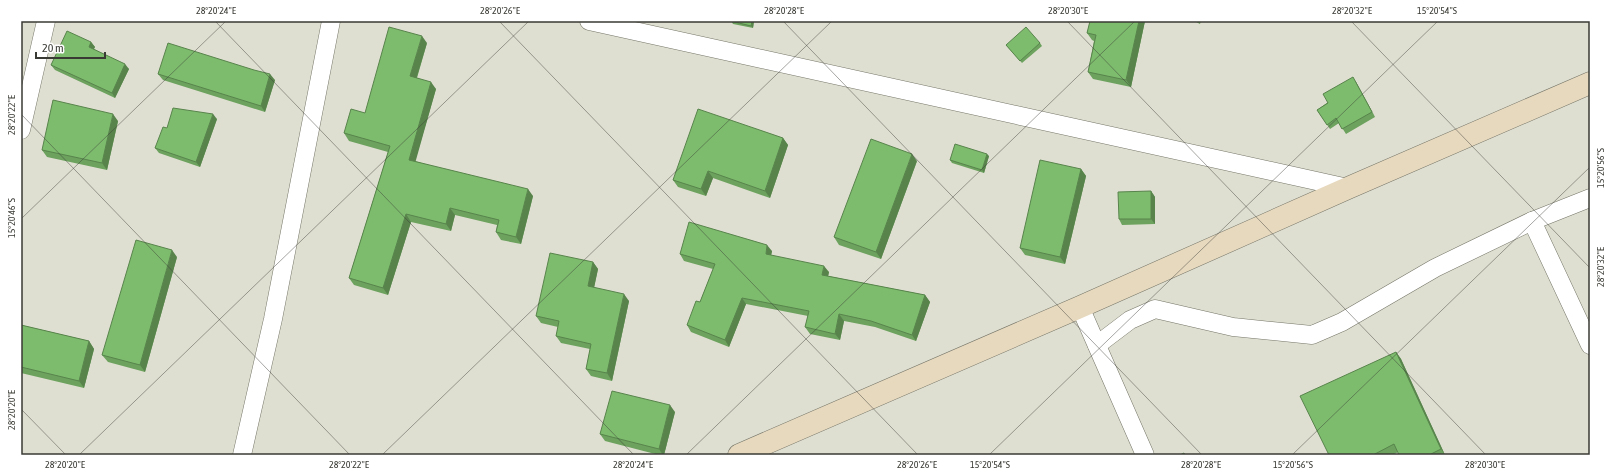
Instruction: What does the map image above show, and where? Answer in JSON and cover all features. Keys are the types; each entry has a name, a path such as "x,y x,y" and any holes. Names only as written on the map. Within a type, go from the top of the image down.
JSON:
{"main road":[{"path":"739,455 1590,83"}],"street":[{"path":"21,130 46,21"},
{"path":"242,455 273,319 331,21"},
{"path":"589,21 1348,188"},
{"path":"1097,345 1130,320 1155,309 1233,327 1312,335 1342,322 1435,268 1532,221 1590,198"},
{"path":"1532,221 1590,344"},
{"path":"1080,307 1145,455"}],"building":[{"path":"731,21 752,21 751,26"},
{"path":"1090,21 1139,21 1126,80 1088,72 1096,35 1087,33"},
{"path":"389,27 422,36 410,76 431,82 409,160 528,189 516,237 496,232 499,220 450,208 446,224 406,214 383,288 349,278 390,146 344,133 351,109 365,113"},
{"path":"1026,27 1040,43 1020,61 1006,45"},
{"path":"67,31 91,42 89,47 125,64 112,93 51,65 59,48 65,49 60,46"},
{"path":"168,43 270,74 261,106 158,74"},
{"path":"1353,77 1372,112 1342,129 1336,118 1327,125 1317,110 1328,103 1323,94"},
{"path":"53,100 113,114 102,163 42,150"},
{"path":"173,108 213,114 196,162 155,148 163,127 167,128"},
{"path":"698,109 783,138 765,191 708,171 701,189 673,180"},
{"path":"871,139 912,154 876,252 834,237"},
{"path":"955,144 987,154 982,170 950,160"},
{"path":"1040,160 1081,169 1060,257 1020,248"},
{"path":"1151,191 1151,219 1119,219 1118,192"},
{"path":"689,222 767,245 766,254 824,266 822,275 925,295 912,335 871,321 839,314 835,334 805,327 809,311 742,298 725,340 687,325 696,301 700,302 715,264 680,254"},
{"path":"136,240 172,250 140,365 102,355"},
{"path":"550,253 593,262 588,286 624,294 607,373 586,369 591,344 556,336 559,321 536,316"},
{"path":"21,325 89,341 79,381 21,367"},
{"path":"1396,352 1441,449 1429,455 1399,455 1394,444 1373,455 1329,455 1300,396"},
{"path":"612,391 670,405 659,449 600,434"}]}
